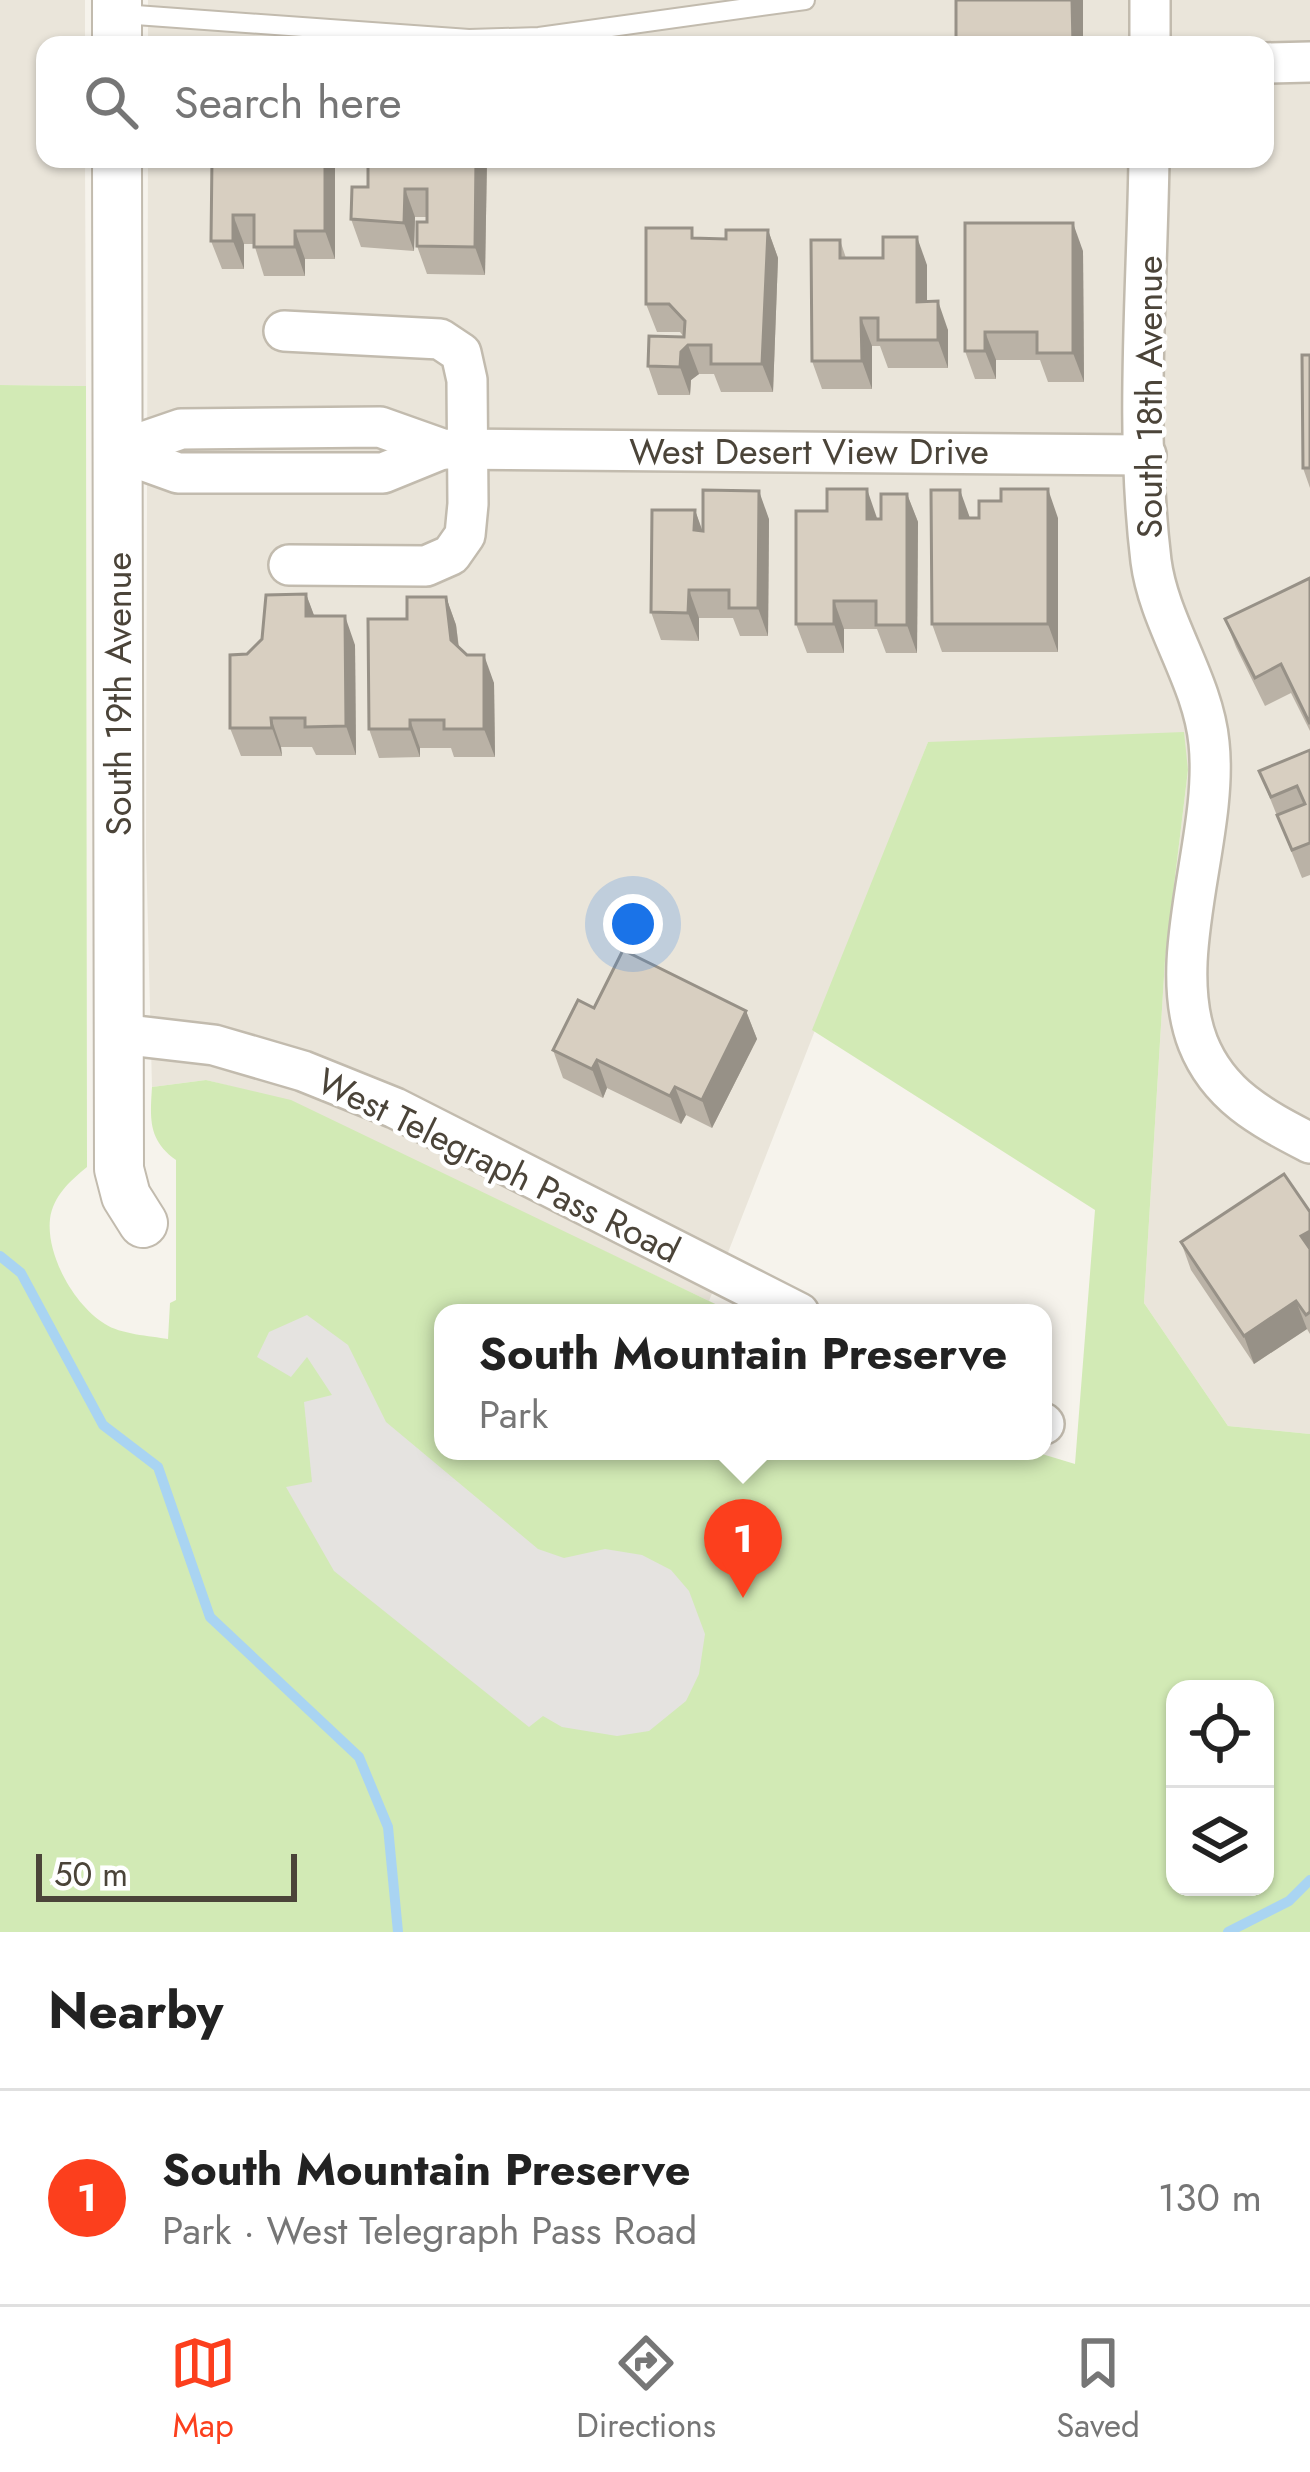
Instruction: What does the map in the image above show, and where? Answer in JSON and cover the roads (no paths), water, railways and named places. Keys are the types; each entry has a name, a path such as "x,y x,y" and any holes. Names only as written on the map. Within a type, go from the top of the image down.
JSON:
{"street":[{"path":"1150,0 1150,36"},
{"path":"1274,63 1310,62"},
{"name":"South 19th Avenue","path":"117,168 119,1169 126,1196 143,1223"},
{"name":"South 18th Avenue","path":"1149,168 1145,455 1151,567 1209,739 1211,794 1189,964 1196,1039 1213,1074 1248,1111 1310,1143"},
{"path":"284,331 440,339 460,353 456,449 465,535 451,555 426,566 289,565"},
{"name":"West Desert View Drive","path":"117,451 181,429 380,427 456,449 1145,455"},
{"name":"West Desert View Drive","path":"117,451 178,473 383,473 456,449"},
{"name":"West Telegraph Pass Road","path":"119,1034 214,1046 303,1071 395,1108 781,1304"}],"lane":[{"path":"546,36 805,0"},
{"path":"117,20 172,14 434,36"},
{"path":"306,428 308,473"}],"waterway":[{"path":"0,1256 21,1273 103,1425 158,1467 210,1617 359,1757 388,1827 398,1932"},
{"path":"1228,1932 1289,1901 1310,1880"}],"place":[{"name":"South Mountain Preserve","path":"743,1598"}]}
